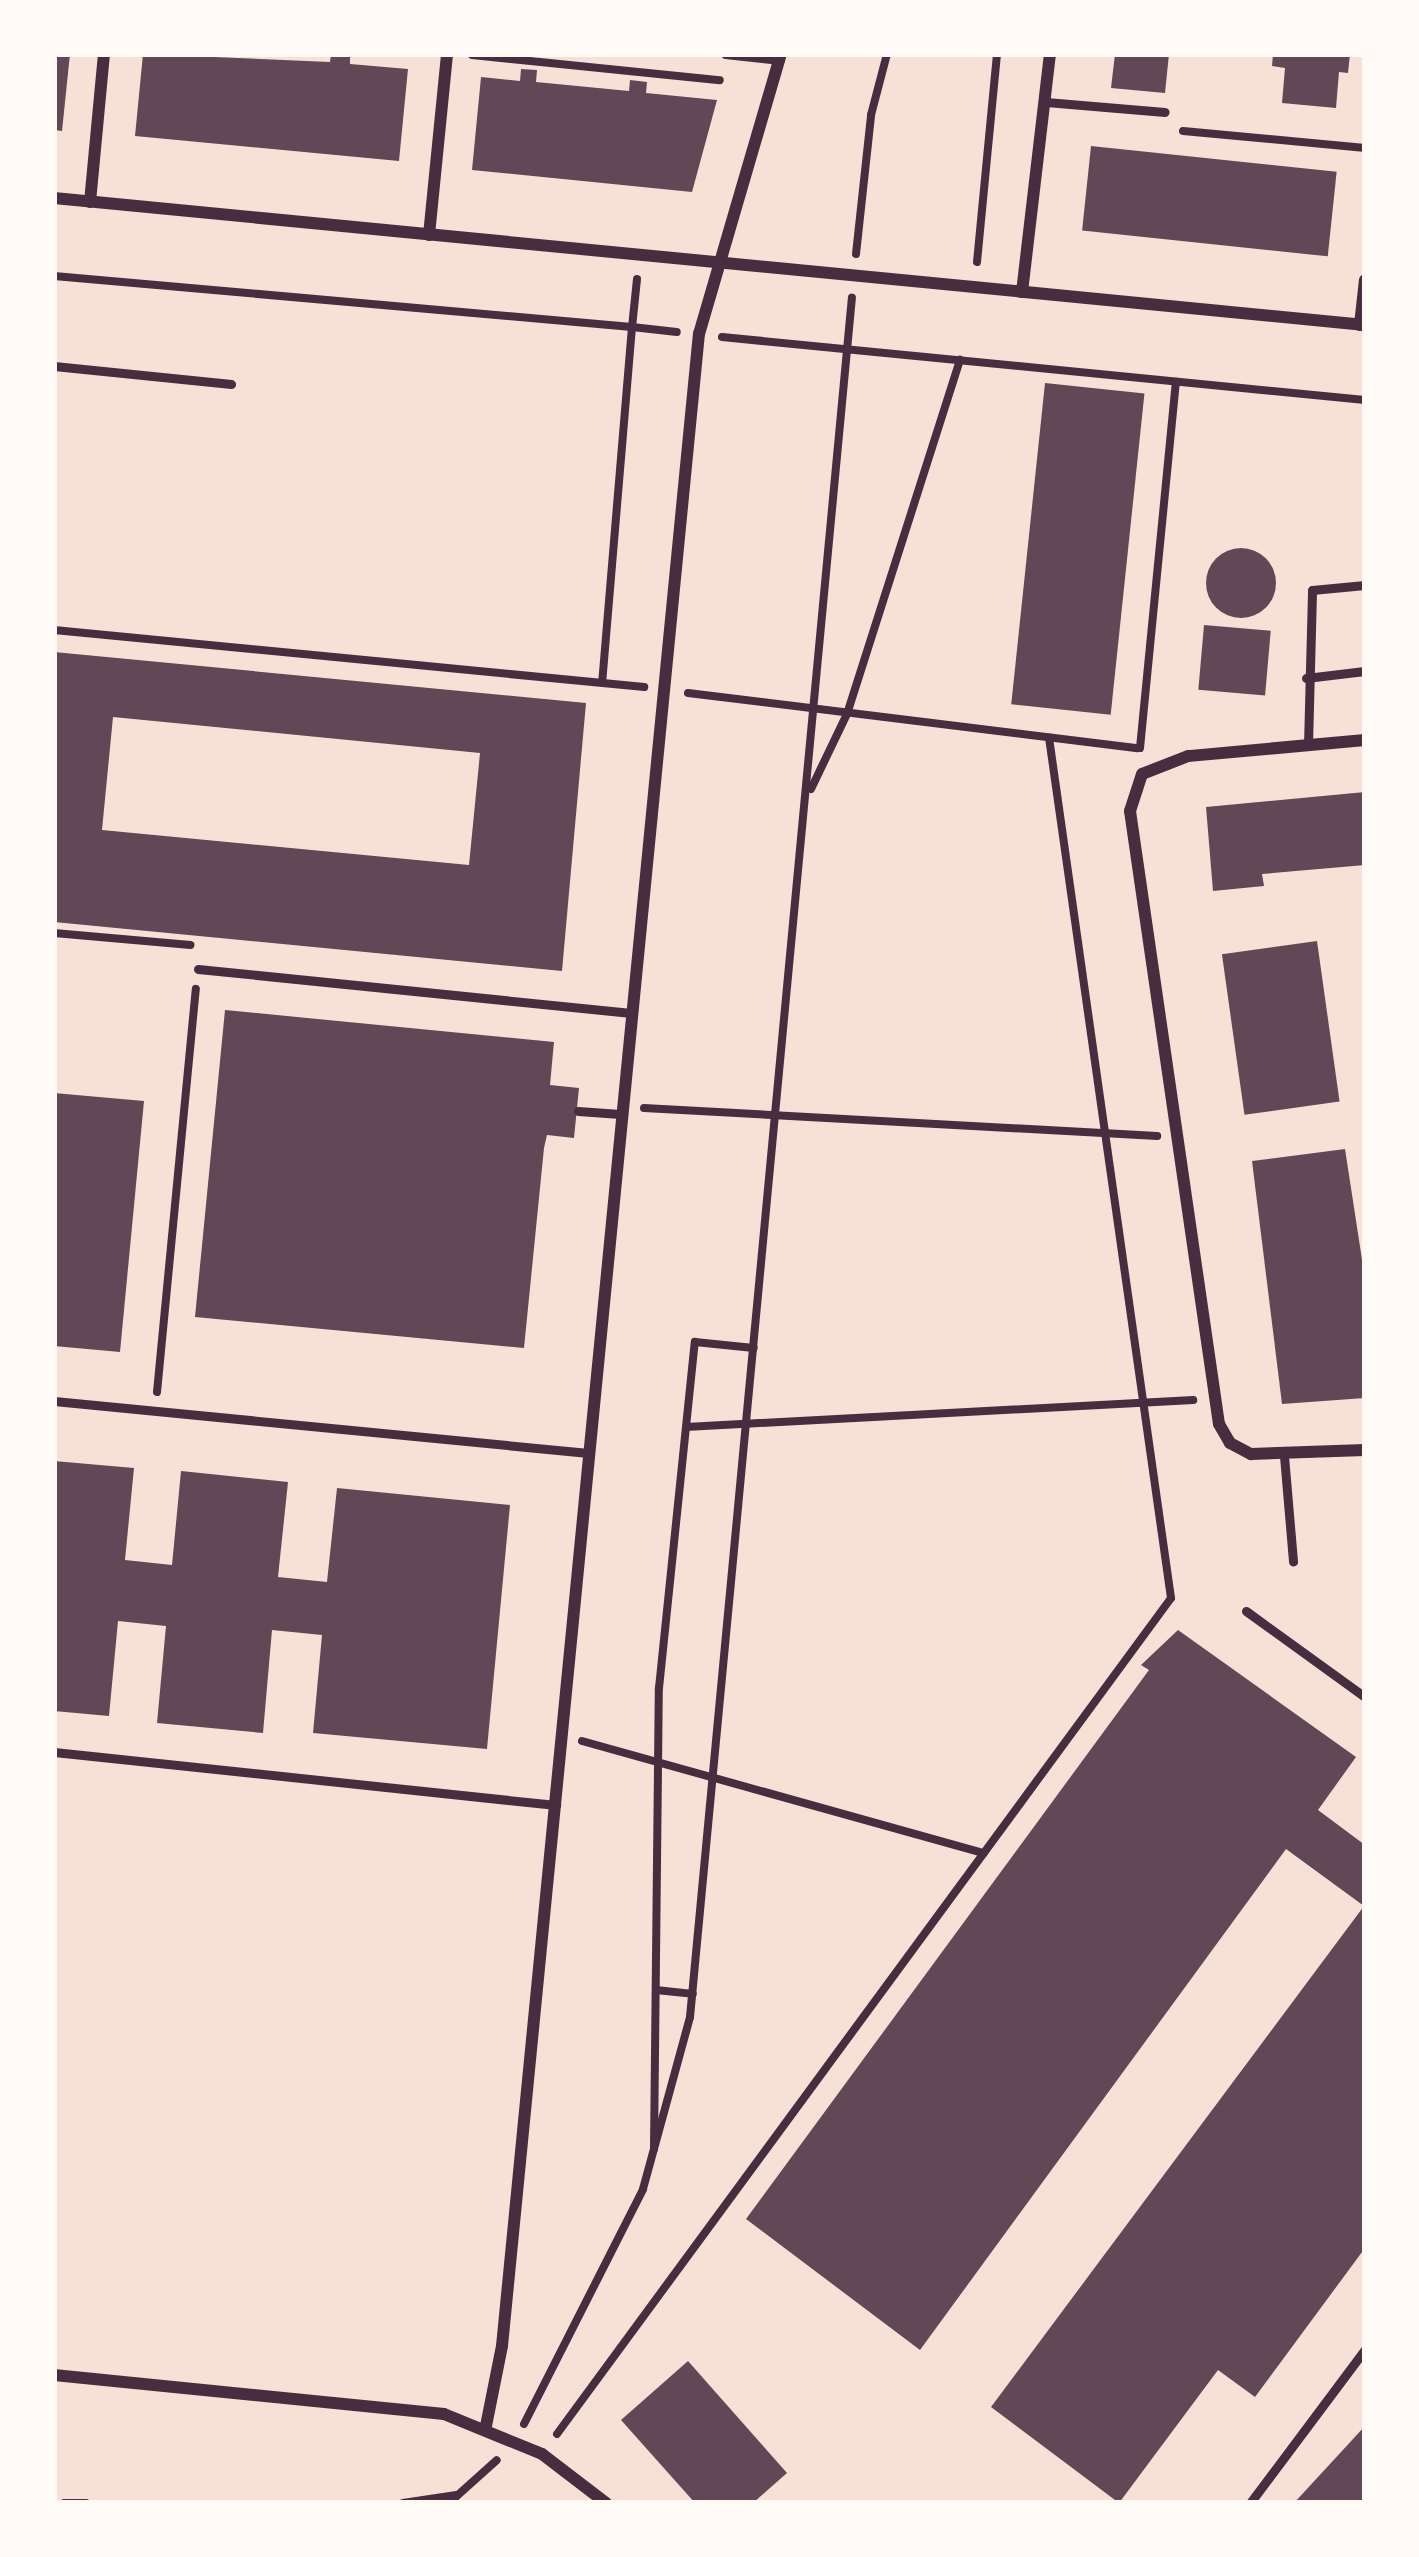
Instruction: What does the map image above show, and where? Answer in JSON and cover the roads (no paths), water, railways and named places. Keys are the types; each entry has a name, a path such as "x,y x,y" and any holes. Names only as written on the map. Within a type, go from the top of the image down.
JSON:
{"street":[{"path":"90,202 104,54"},
{"path":"429,235 447,54"},
{"path":"1022,292 1050,54"},
{"path":"486,2426 502,2347 557,1805 659,689 699,334 716,262 780,57"},
{"path":"54,198 1362,325 1365,280"},
{"path":"1365,740 1188,756 1142,774 1130,811 1215,1398 1230,1443 1284,1456 1365,1450"},
{"path":"54,2375 406,2409 486,2426 542,2454 606,2503"}],"lane":[{"path":"724,54 780,57"},
{"path":"1046,102 1165,112"},
{"path":"54,366 231,384"},
{"path":"1308,745 1306,677 1312,590 1365,585"},
{"path":"1306,677 1365,670"},
{"path":"198,968 629,1012"},
{"path":"578,1111 620,1111"},
{"path":"54,1401 589,1453"},
{"path":"1284,1456 1293,1562"},
{"path":"1246,1612 1365,1697"},
{"path":"54,1752 557,1805"},
{"path":"1250,2503 1365,2349"}]}
